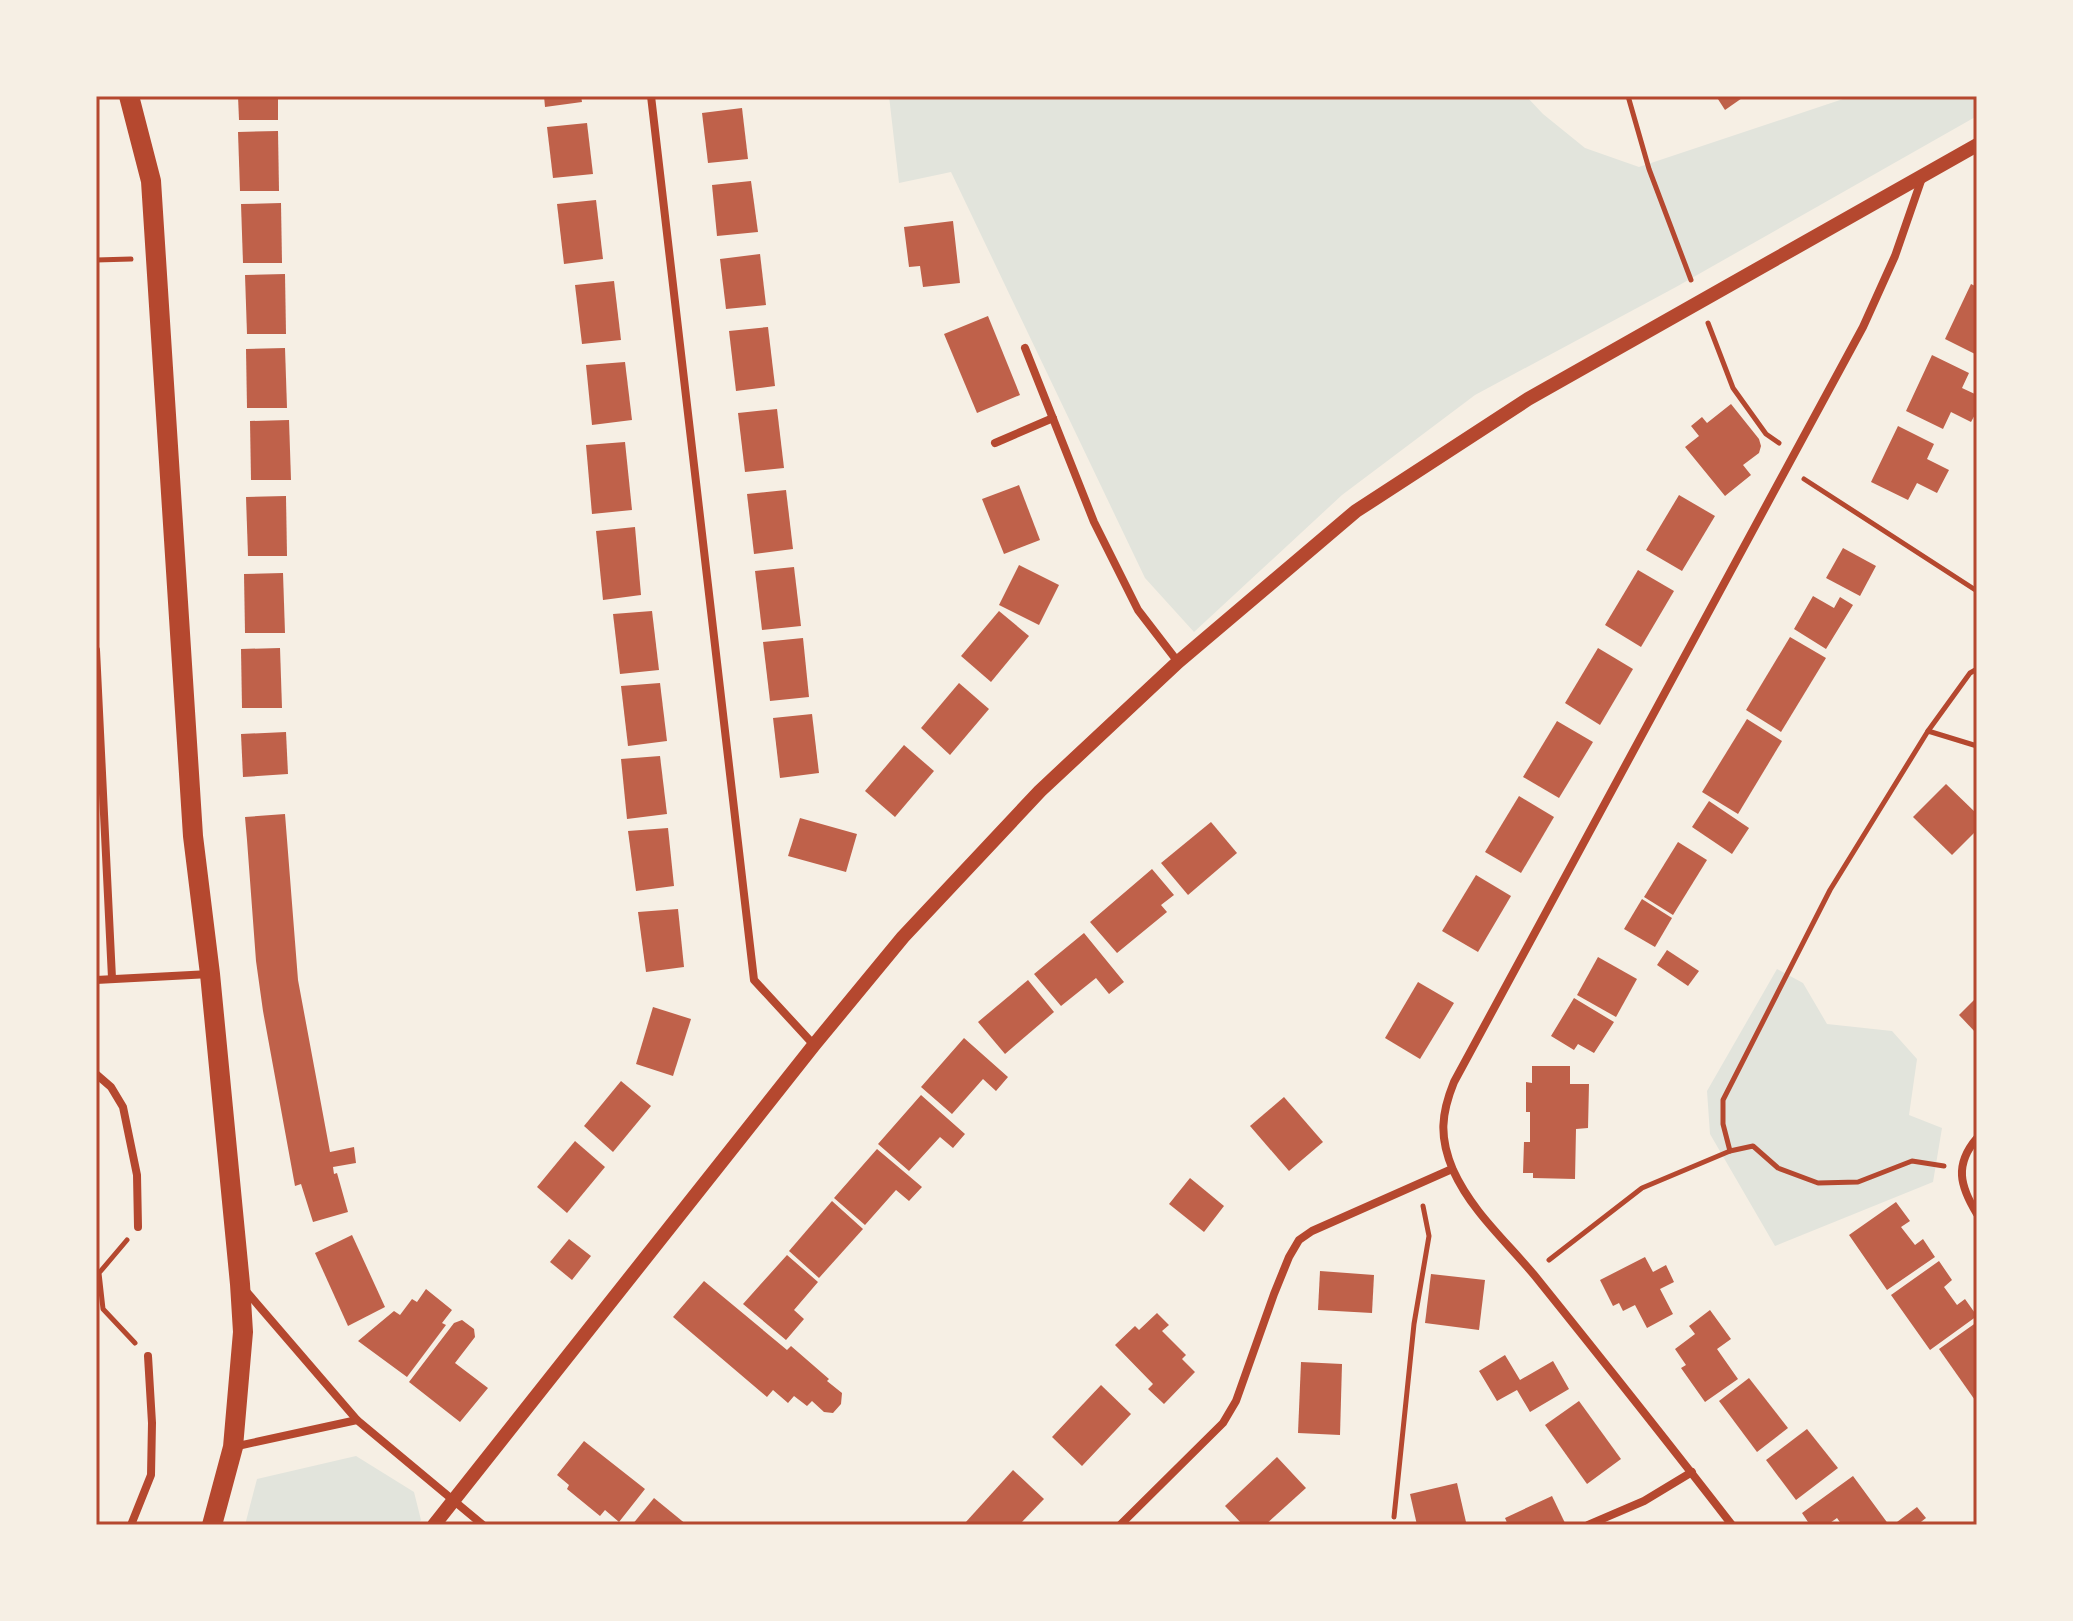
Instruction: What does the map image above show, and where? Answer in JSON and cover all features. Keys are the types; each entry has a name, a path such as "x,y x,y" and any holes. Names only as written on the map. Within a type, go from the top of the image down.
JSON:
{"main road":[{"path":"129,96 151,181 193,836 210,974 243,1332 233,1447 212,1525"}],"street":[{"path":"651,96 754,980 814,1045"},
{"path":"434,1525 903,937 1040,791 1178,662 1356,511 1528,399 1977,145"},
{"path":"1732,1525 1532,1273 1473,1206 1452,1169 1442,1136 1444,1108 1454,1082 1863,327 1895,256 1923,177"},
{"path":"1025,348 1094,522 1138,610 1178,662"},
{"path":"995,443 1053,418"},
{"path":"96,650 112,978"},
{"path":"96,980 210,974"},
{"path":"96,1074 111,1087 123,1107 137,1175 138,1227"},
{"path":"1977,1138 1960,1168 1966,1196 1977,1214"},
{"path":"1120,1525 1223,1423 1236,1401 1274,1294 1299,1240 1312,1231 1452,1169"},
{"path":"240,1284 357,1420 483,1525"},
{"path":"131,1525 151,1475 148,1356"},
{"path":"233,1447 357,1420"},
{"path":"1588,1525 1644,1501 1692,1472"}],"path":[{"path":"1628,96 1649,169 1733,388 1766,434 1794,454"},
{"path":"1787,468 1977,591"},
{"path":"1730,1151 1723,1124 1723,1100 1830,890 1928,731 1970,673 1977,669"},
{"path":"1928,731 1977,746"},
{"path":"1532,1273 1642,1188 1730,1151 1753,1146 1778,1168 1818,1183 1858,1182 1912,1161 1960,1168"},
{"path":"1394,1517 1414,1324 1429,1236 1418,1184"},
{"path":"138,1227 99,1273 103,1309 148,1356"}],"shaded area":[{"path":"889,96 1526,96 1585,148 1639,167 1852,96 1977,96 1977,116 1676,287 1475,395 1342,495 1194,632 1145,578 951,172 899,183"},
{"path":"1777,969 1803,983 1827,1024 1892,1031 1917,1059 1909,1115 1942,1128 1933,1182 1775,1246 1710,1134 1707,1091"},
{"path":"356,1456 414,1492 421,1520 417,1525 245,1525 257,1479"}],"building":[{"path":"238,96 278,96 278,120 239,120"},
{"path":"544,96 581,96 582,102 545,107"},
{"path":"1716,96 1745,96 1725,110"},
{"path":"742,108 748,159 708,163 702,113"},
{"path":"587,123 593,174 553,178 547,127"},
{"path":"278,131 279,191 240,191 238,132"},
{"path":"751,181 758,232 717,236 712,185"},
{"path":"596,200 603,259 564,264 557,204"},
{"path":"281,203 282,263 243,263 241,204"},
{"path":"953,221 960,283 923,287 920,266 909,267 904,227"},
{"path":"760,254 766,305 726,309 720,259"},
{"path":"285,274 286,334 247,334 245,275"},
{"path":"614,281 621,340 582,344 575,285"},
{"path":"1971,284 1977,287 1977,355 1945,339"},
{"path":"988,316 1020,395 977,413 944,334"},
{"path":"768,327 775,386 736,391 729,331"},
{"path":"285,348 287,408 247,408 246,349"},
{"path":"1932,355 1969,373 1962,388 1977,395 1977,411 1971,422 1951,412 1943,429 1906,411"},
{"path":"625,362 632,420 592,425 586,365"},
{"path":"1731,404 1759,439 1761,446 1759,453 1743,465 1751,475 1725,496 1685,447 1699,436 1691,426 1702,417 1707,423"},
{"path":"777,409 784,468 745,472 738,413"},
{"path":"289,420 291,480 251,480 250,421"},
{"path":"1898,426 1934,444 1927,459 1949,470 1937,493 1917,483 1908,500 1871,482"},
{"path":"625,442 632,510 592,514 586,445"},
{"path":"1019,485 1040,540 1004,554 982,499"},
{"path":"786,490 793,549 754,554 747,494"},
{"path":"1679,495 1715,516 1682,571 1646,550"},
{"path":"286,496 287,556 248,556 246,497"},
{"path":"635,527 641,595 603,600 596,531"},
{"path":"1843,548 1876,566 1860,596 1826,578"},
{"path":"1019,565 1059,585 1039,625 999,605"},
{"path":"794,567 801,626 762,630 755,571"},
{"path":"1638,570 1674,591 1641,647 1605,625"},
{"path":"283,573 285,633 245,633 244,574"},
{"path":"1813,596 1834,608 1840,597 1853,605 1826,649 1794,629"},
{"path":"652,611 659,670 620,674 613,614"},
{"path":"999,611 1029,636 991,682 961,656"},
{"path":"1790,637 1826,658 1781,732 1746,710"},
{"path":"803,638 809,697 770,701 763,642"},
{"path":"280,648 282,708 242,708 241,649"},
{"path":"1598,648 1633,669 1600,725 1565,703"},
{"path":"660,683 667,741 628,746 621,686"},
{"path":"959,683 989,709 950,755 921,728"},
{"path":"812,714 819,773 780,778 773,718"},
{"path":"1747,719 1782,741 1738,814 1702,792"},
{"path":"1557,721 1593,742 1559,798 1523,777"},
{"path":"286,732 288,774 243,777 241,734"},
{"path":"904,745 934,771 895,817 865,791"},
{"path":"660,756 667,814 627,819 621,759"},
{"path":"1946,784 1977,814 1977,830 1952,855 1913,817"},
{"path":"1519,796 1554,817 1521,873 1485,852"},
{"path":"1709,801 1749,828 1732,854 1692,827"},
{"path":"285,814 298,980 330,1152 354,1147 356,1163 333,1167 348,1212 313,1222 301,1184 295,1186 263,1011 245,817"},
{"path":"800,818 857,834 846,872 788,856"},
{"path":"1211,822 1237,853 1188,895 1161,863"},
{"path":"668,828 674,886 636,891 628,831"},
{"path":"1678,842 1707,860 1673,915 1644,897"},
{"path":"1152,869 1174,895 1161,905 1167,912 1117,953 1090,922"},
{"path":"1476,875 1511,896 1478,952 1442,931"},
{"path":"1642,899 1672,918 1655,947 1624,929"},
{"path":"678,909 684,967 646,972 638,912"},
{"path":"1084,933 1124,982 1109,994 1096,978 1061,1006 1034,974"},
{"path":"1667,950 1699,971 1688,986 1657,965"},
{"path":"1598,957 1637,979 1616,1017 1577,995"},
{"path":"1028,980 1054,1012 1005,1054 978,1022"},
{"path":"1418,982 1454,1003 1420,1059 1385,1038"},
{"path":"1977,997 1977,1034 1959,1015"},
{"path":"1574,998 1614,1022 1594,1053 1578,1044 1574,1050 1551,1036"},
{"path":"653,1007 691,1019 673,1076 636,1064"},
{"path":"964,1038 1008,1077 996,1091 983,1079 952,1114 921,1087"},
{"path":"1532,1066 1570,1066 1570,1084 1589,1084 1588,1128 1576,1129 1575,1179 1533,1178 1533,1173 1523,1173 1524,1142 1530,1142 1526,1082 1532,1083"},
{"path":"621,1081 651,1106 613,1152 584,1126"},
{"path":"921,1095 965,1134 953,1148 940,1137 909,1171 878,1144"},
{"path":"1284,1097 1323,1142 1289,1171 1250,1126"},
{"path":"575,1141 605,1167 567,1213 537,1187"},
{"path":"877,1149 922,1187 909,1201 896,1190 865,1225 834,1198"},
{"path":"1190,1178 1224,1206 1204,1232 1169,1204"},
{"path":"832,1201 863,1229 819,1278 789,1251"},
{"path":"1896,1202 1910,1221 1901,1227 1915,1245 1923,1239 1935,1257 1887,1290 1849,1235"},
{"path":"352,1235 385,1307 348,1326 315,1253"},
{"path":"569,1239 591,1256 572,1280 550,1262"},
{"path":"787,1255 818,1282 794,1310 804,1319 786,1340 743,1304"},
{"path":"1645,1257 1653,1272 1666,1265 1674,1282 1660,1289 1673,1314 1647,1328 1635,1305 1623,1311 1619,1303 1613,1306 1600,1280"},
{"path":"1939,1261 1952,1280 1944,1287 1957,1305 1965,1299 1977,1316 1930,1350 1891,1295"},
{"path":"1320,1271 1374,1275 1372,1313 1318,1310"},
{"path":"1431,1274 1485,1280 1479,1330 1425,1323"},
{"path":"704,1281 787,1350 791,1346 829,1379 827,1381 842,1393 841,1404 833,1413 824,1412 812,1401 807,1406 794,1396 788,1403 773,1390 767,1397 673,1317"},
{"path":"426,1289 452,1310 442,1323 446,1325 407,1377 358,1341 394,1311 400,1315 412,1299 417,1302"},
{"path":"1710,1310 1731,1339 1717,1349 1738,1379 1705,1402 1681,1368 1686,1365 1675,1349 1695,1334 1689,1326"},
{"path":"1157,1313 1169,1325 1162,1331 1186,1355 1182,1359 1195,1372 1164,1404 1148,1389 1153,1384 1115,1345 1135,1326 1139,1330"},
{"path":"462,1320 474,1329 475,1337 455,1363 488,1388 460,1422 409,1382 454,1323"},
{"path":"1977,1322 1977,1403 1939,1349"},
{"path":"1505,1355 1520,1380 1553,1361 1569,1389 1530,1412 1517,1390 1497,1401 1479,1371"},
{"path":"1301,1362 1342,1364 1340,1435 1298,1433"},
{"path":"1749,1378 1788,1428 1757,1452 1719,1401"},
{"path":"1101,1385 1131,1414 1082,1466 1052,1437"},
{"path":"1579,1401 1621,1459 1587,1484 1545,1425"},
{"path":"1807,1429 1838,1468 1796,1500 1766,1460"},
{"path":"584,1441 645,1489 619,1522 605,1510 600,1516 567,1489 569,1485 557,1475"},
{"path":"1277,1457 1306,1488 1265,1525 1243,1525 1225,1506"},
{"path":"1013,1470 1044,1499 1019,1525 967,1525 965,1523"},
{"path":"1853,1476 1889,1525 1842,1525 1837,1518 1827,1525 1810,1525 1802,1513"},
{"path":"1457,1483 1466,1522 1417,1525 1410,1494"},
{"path":"1552,1496 1565,1523 1508,1525 1505,1518"},
{"path":"654,1498 687,1525 632,1525"},
{"path":"1917,1507 1926,1518 1917,1525 1893,1525"}]}
